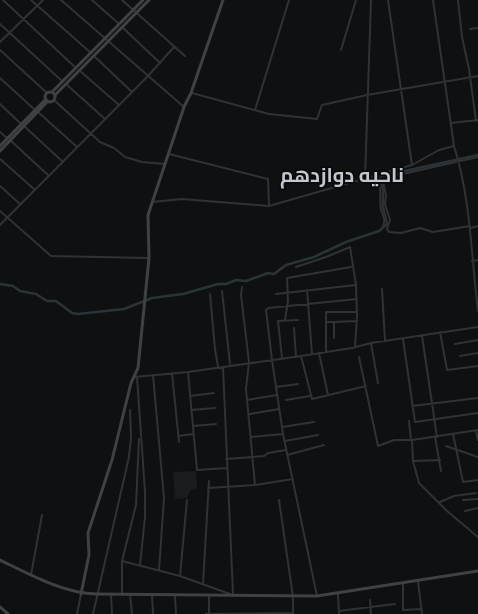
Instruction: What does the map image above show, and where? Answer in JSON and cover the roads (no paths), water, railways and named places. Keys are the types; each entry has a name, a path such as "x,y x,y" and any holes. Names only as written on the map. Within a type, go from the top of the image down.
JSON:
{"street":[{"path":"3,0 119,106"},
{"path":"31,0 132,92"},
{"path":"0,42 43,0"},
{"path":"61,0 184,107"},
{"path":"92,0 160,62"},
{"path":"122,0 186,56"},
{"path":"135,12 143,0"},
{"path":"54,100 54,93 149,0"},
{"path":"140,565 145,517 136,377 149,258 148,215 184,107 191,93 223,0"},
{"path":"255,111 289,0"},
{"path":"341,50 355,0"},
{"path":"365,179 370,0"},
{"path":"388,0 412,165"},
{"path":"433,0 454,146 470,227 478,310"},
{"path":"451,123 477,121 462,37 458,0"},
{"path":"0,24 105,120"},
{"path":"470,29 478,28"},
{"path":"0,225 92,134 174,47"},
{"path":"0,50 47,93 54,93"},
{"path":"191,93 255,111 318,120 322,105 367,95 478,76"},
{"path":"0,78 77,148"},
{"path":"0,146 47,100 47,93"},
{"path":"47,100 54,100 100,142 114,148 128,159 165,164"},
{"path":"0,104 64,162"},
{"path":"0,132 49,176"},
{"path":"0,151 9,139"},
{"path":"152,202 182,199 269,206 412,165 439,150 454,146"},
{"path":"169,154 268,180 269,206"},
{"path":"478,158 458,161 383,180 386,195 385,204 390,220 386,229 389,232 401,233 420,228 433,232 478,226"},
{"path":"0,159 35,190"},
{"path":"375,177 378,180 381,191 381,208 385,222 383,226"},
{"path":"0,186 20,204"},
{"path":"0,211 51,256 149,258"},
{"path":"296,266 326,257 349,246 357,299 355,347"},
{"path":"472,261 478,260"},
{"path":"285,320 288,277 352,267"},
{"path":"474,282 478,281"},
{"path":"276,294 356,285"},
{"path":"242,287 241,295 249,362 246,389 255,485"},
{"path":"382,289 386,341"},
{"path":"307,290 312,354"},
{"path":"222,291 230,364"},
{"path":"210,294 218,367"},
{"path":"318,596 286,450 272,360 267,309 357,299"},
{"path":"326,352 326,312 357,312"},
{"path":"282,358 278,322 298,320"},
{"path":"326,322 357,321"},
{"path":"334,322 334,338"},
{"path":"77,614 89,556 88,533 112,460 131,383 136,377 188,372 230,364 301,356 371,343 478,327"},
{"path":"294,328 296,356"},
{"path":"440,332 448,370 478,366"},
{"path":"422,336 435,420 437,453 441,470"},
{"path":"403,339 415,422 478,413"},
{"path":"455,344 478,340"},
{"path":"371,343 378,383"},
{"path":"319,353 328,395"},
{"path":"460,356 478,353"},
{"path":"301,356 310,396"},
{"path":"359,358 378,446 394,440 436,437 477,430 478,440"},
{"path":"223,366 233,595"},
{"path":"188,372 196,470 227,468"},
{"path":"172,373 179,442"},
{"path":"152,376 164,498 159,570"},
{"path":"276,387 298,384"},
{"path":"286,400 310,396 312,399 366,386"},
{"path":"190,396 214,393"},
{"path":"247,400 277,395"},
{"path":"412,406 478,398"},
{"path":"191,410 215,408"},
{"path":"249,414 280,409"},
{"path":"93,614 96,594 129,457 131,438 130,410"},
{"path":"408,421 417,481 438,503 478,537"},
{"path":"282,427 314,422"},
{"path":"193,426 216,424"},
{"path":"178,436 193,434"},
{"path":"251,437 284,434"},
{"path":"285,441 318,434"},
{"path":"453,434 463,482 478,480"},
{"path":"131,438 141,439"},
{"path":"122,594 122,561 136,505 141,439"},
{"path":"287,455 324,445"},
{"path":"446,446 478,457"},
{"path":"226,458 264,456 268,453 286,450"},
{"path":"413,461 440,460"},
{"path":"208,488 255,485 293,479"},
{"path":"202,584 209,482"},
{"path":"438,503 454,496 476,493"},
{"path":"463,500 478,498"},
{"path":"180,576 187,500"},
{"path":"206,614 293,613 293,597 279,500"},
{"path":"464,511 478,508"},
{"path":"31,575 42,515"},
{"path":"0,560 31,575 81,594 318,596 478,571"},
{"path":"122,561 180,576 233,595"},
{"path":"418,581 422,614"},
{"path":"403,583 403,610 421,609"},
{"path":"111,594 112,614"},
{"path":"130,594 132,614"},
{"path":"152,594 153,614"},
{"path":"338,594 339,612 395,604"},
{"path":"175,595 176,614"},
{"path":"209,595 210,614"},
{"path":"370,600 371,614"},
{"path":"0,607 8,614"}],"waterway":[{"path":"0,284 13,286 20,291 36,294 47,301 56,301 72,313 78,314 124,309 152,298 183,294 236,280 246,281 268,273 274,274 286,265 314,257 346,242 379,231 387,224 383,207 383,189 379,178 382,176 478,155"}],"district":[{"name":"ناحیه دوازدهم","path":"342,175"}]}
